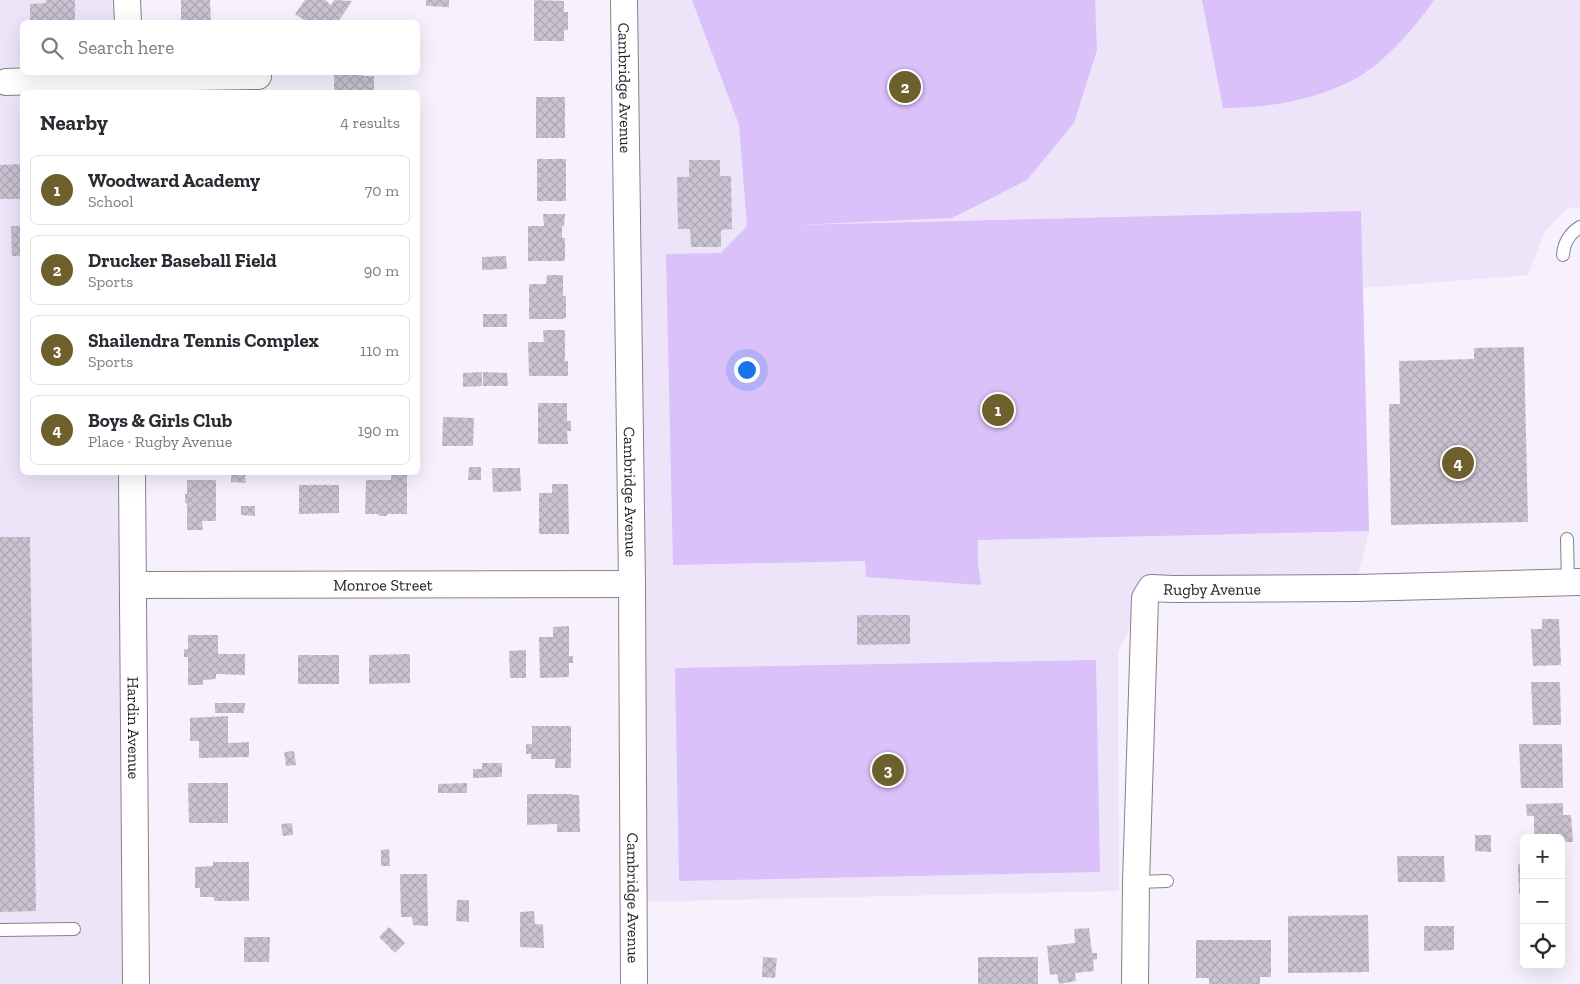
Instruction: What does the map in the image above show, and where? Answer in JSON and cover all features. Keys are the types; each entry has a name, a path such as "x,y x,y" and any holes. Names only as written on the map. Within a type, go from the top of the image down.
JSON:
{"street":[{"path":"127,0 128,20"},
{"name":"Cambridge Avenue","path":"624,0 632,584 634,984"},
{"path":"6,82 128,81 258,76"},
{"name":"Hardin Avenue","path":"132,475 136,984"},
{"name":"Rugby Avenue","path":"1135,984 1136,882 1145,598 1151,588 1357,588 1574,582"},
{"name":"Monroe Street","path":"133,585 632,584"}],"lane":[{"path":"1563,256 1563,245 1571,233 1580,227"},
{"path":"1567,539 1574,582"},
{"path":"1136,882 1167,881"},
{"path":"0,930 74,929"}],"shaded area":[{"path":"0,0 116,0 117,20 20,20 20,75 118,75 118,90 20,90 20,475 126,475 136,984 0,984"},
{"path":"623,0 1580,0 1580,207 1567,208 1544,233 1528,275 1363,288 1369,531 1358,576 1145,598 1118,652 1119,891 634,902"},
{"path":"692,0 1095,0 1097,50 1074,123 1027,180 952,218 795,225 1361,211 1369,531 978,540 978,563 981,585 866,577 865,561 673,565 666,254 721,253 747,226 739,125"},
{"path":"1202,0 1434,0 1418,22 1387,55 1353,80 1322,93 1290,102 1257,107 1223,108"},
{"path":"1096,660 1100,872 679,881 675,668"}],"building":[{"path":"46,0 75,0 75,20 30,20 30,4 46,3"},
{"path":"181,0 210,0 211,20 181,20"},
{"path":"305,0 325,0 331,5 334,0 352,1 339,20 304,20 295,14"},
{"path":"426,0 449,0 449,7 426,6"},
{"path":"534,0 564,1 564,12 568,12 568,30 564,30 564,41 534,41"},
{"path":"334,75 374,76 374,90 334,90"},
{"path":"536,97 565,97 565,138 536,138"},
{"path":"537,159 566,159 566,201 537,201"},
{"path":"689,160 720,160 720,176 731,176 732,229 721,230 721,247 691,247 690,229 678,229 677,177 689,177"},
{"path":"20,164 20,199 0,199 0,165"},
{"path":"543,214 565,214 562,238 565,238 565,261 528,261 528,226 544,226"},
{"path":"11,226 20,226 20,256 12,256"},
{"path":"506,256 507,269 482,270 482,257"},
{"path":"547,275 563,275 563,296 566,296 566,318 529,319 529,284 546,284"},
{"path":"483,314 507,314 507,327 483,327"},
{"path":"543,330 565,330 565,361 568,361 568,376 529,376 528,342 544,342"},
{"path":"1524,347 1528,522 1391,525 1389,404 1400,404 1399,361 1474,359 1474,348"},
{"path":"482,372 482,386 463,387 463,373"},
{"path":"483,372 507,373 508,386 483,386"},
{"path":"538,403 567,403 567,421 571,421 571,431 567,431 568,444 538,444"},
{"path":"443,417 474,418 473,446 442,446"},
{"path":"469,467 481,467 481,480 468,480"},
{"path":"492,468 520,468 521,491 493,492"},
{"path":"231,475 245,475 246,483 231,482"},
{"path":"391,475 407,475 407,514 379,516 378,514 365,514 366,480 391,480"},
{"path":"187,480 216,480 216,521 202,521 203,530 187,530 185,494 187,494"},
{"path":"552,484 568,484 569,534 539,534 539,493 552,493"},
{"path":"299,485 339,485 339,513 299,514"},
{"path":"241,506 255,506 255,516 241,515"},
{"path":"0,537 30,537 36,911 0,912"},
{"path":"857,615 910,615 910,644 857,645"},
{"path":"1542,619 1559,619 1561,665 1533,666 1531,629 1542,629"},
{"path":"569,626 569,656 573,656 573,663 569,663 569,677 540,678 539,637 553,637 553,627"},
{"path":"188,635 218,635 218,654 245,654 245,675 216,674 216,679 203,680 203,685 188,685 188,657 184,657 184,649 188,649"},
{"path":"526,650 526,678 510,678 509,651"},
{"path":"410,654 410,683 369,684 369,655"},
{"path":"298,655 339,655 339,684 298,684"},
{"path":"1531,682 1560,682 1561,725 1533,725"},
{"path":"215,703 245,703 244,713 215,713"},
{"path":"228,716 228,743 249,742 249,757 199,758 199,741 190,741 190,718"},
{"path":"532,726 571,726 571,768 555,768 555,759 531,759 531,754 526,754 526,744 532,744"},
{"path":"1519,744 1562,744 1563,788 1521,788"},
{"path":"294,751 296,765 286,766 284,752"},
{"path":"482,763 502,763 502,777 473,778 473,769 482,769"},
{"path":"188,783 228,783 228,823 189,823"},
{"path":"467,783 467,793 438,793 438,784"},
{"path":"527,794 579,795 580,832 557,832 557,824 527,825"},
{"path":"1563,803 1563,815 1571,815 1573,842 1565,842 1565,834 1534,834 1534,816 1527,816 1526,804"},
{"path":"292,823 293,835 283,836 281,824"},
{"path":"1475,835 1491,835 1491,852 1475,851"},
{"path":"389,849 390,866 381,866 381,850"},
{"path":"1397,856 1444,856 1445,882 1398,882"},
{"path":"213,862 249,862 249,901 214,901 214,897 200,897 200,888 195,888 195,867 213,866"},
{"path":"1518,864 1520,864 1520,894"},
{"path":"400,874 427,874 428,926 413,925 412,917 401,917"},
{"path":"457,900 469,900 469,922 456,921"},
{"path":"534,911 535,924 523,925 543,924 544,948 520,947 520,912"},
{"path":"1368,915 1369,972 1288,973 1288,916"},
{"path":"1424,926 1454,926 1454,950 1424,951"},
{"path":"389,927 405,943 395,953 379,937"},
{"path":"1089,928 1092,953 1097,953 1097,959 1093,960 1094,971 1075,973 1076,981 1059,984 1057,974 1050,975 1047,946 1075,943 1074,929"},
{"path":"244,937 270,937 269,962 244,962"},
{"path":"1196,940 1271,940 1271,977 1260,977 1260,984 1209,984 1209,978 1196,978"},
{"path":"763,957 777,958 775,978 762,977"},
{"path":"978,957 1038,957 1038,984 978,984"}],"place":[{"name":"Drucker Baseball Field","path":"905,87"},
{"name":"Woodward Academy","path":"998,410"},
{"name":"Boys & Girls Club","path":"1458,463"},
{"name":"Shailendra Tennis Complex","path":"888,770"}]}
